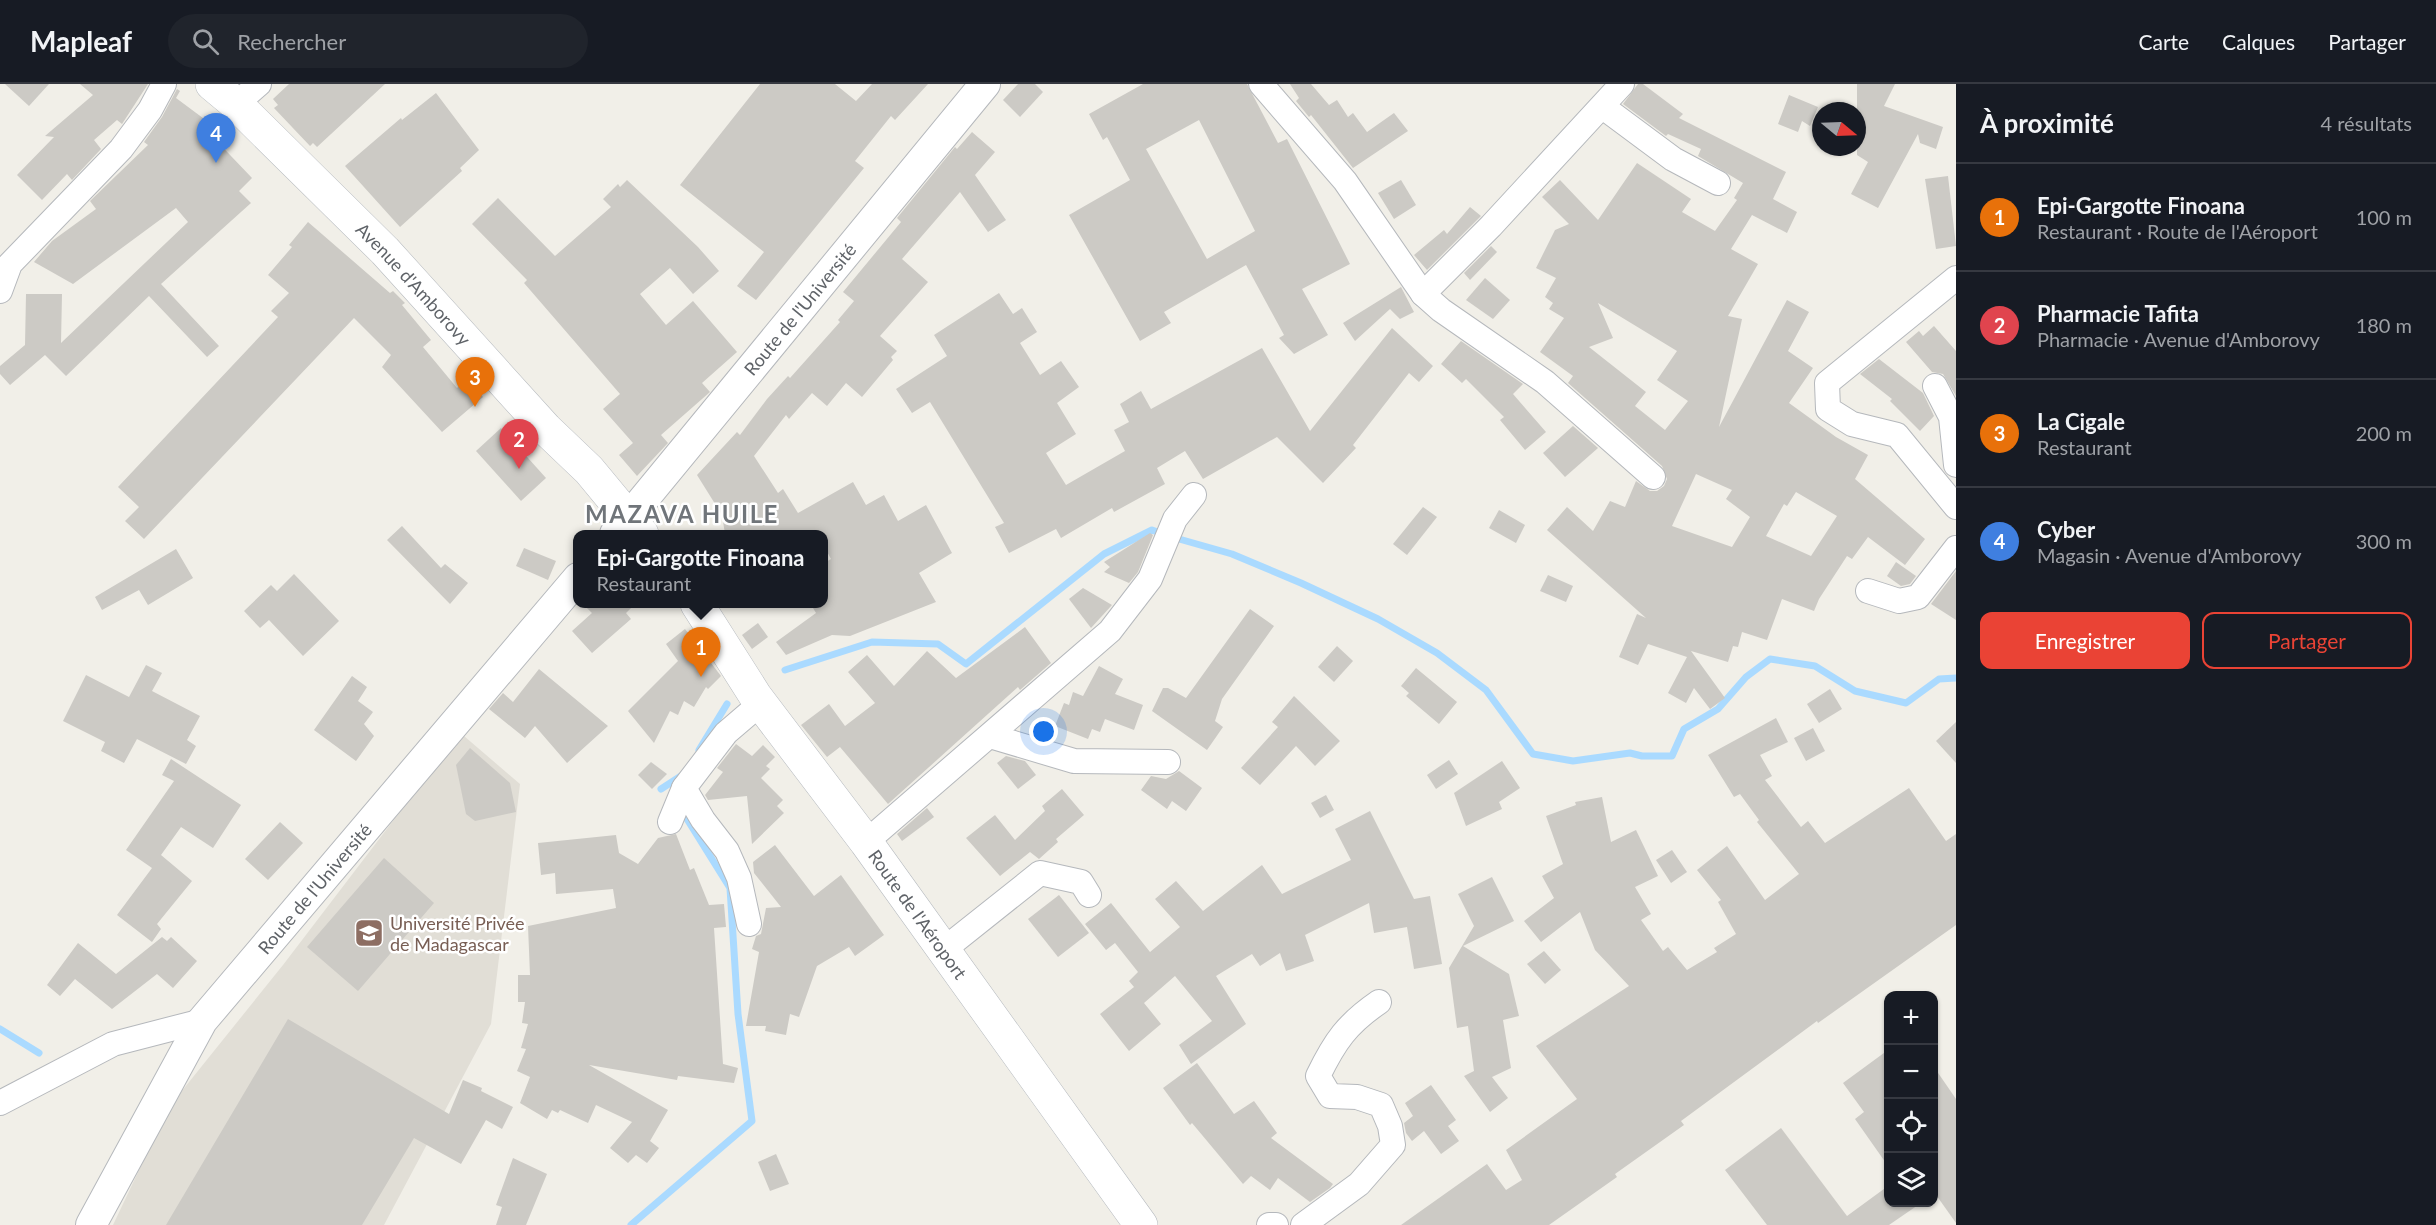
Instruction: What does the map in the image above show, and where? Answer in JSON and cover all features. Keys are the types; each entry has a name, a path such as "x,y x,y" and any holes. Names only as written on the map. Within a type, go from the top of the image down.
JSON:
{"main road":[{"name":"Avenue d'Amborovy","path":"236,91 546,429 589,470 629,529"},
{"name":"Route de l'Aéroport","path":"700,608 761,703 866,842 942,951 1141,1225"}],"street":[{"path":"0,291 10,264 121,149 150,110 164,84"},
{"name":"Route de l'Université","path":"629,529 985,84"},
{"path":"1262,84 1345,181 1423,294 1441,310 1545,382 1653,477"},
{"path":"1423,294 1491,226 1622,84"},
{"path":"1603,107 1673,159 1718,183"},
{"path":"1956,278 1827,383 1828,409 1852,424 1898,435 1956,507"},
{"path":"1935,386 1951,417 1956,465"},
{"path":"866,842 1110,631 1150,579 1175,519 1194,495"},
{"path":"1868,591 1899,601 1918,597 1956,548"},
{"name":"Route de l'Université","path":"91,1225 202,1021 573,584"},
{"path":"670,822 684,788 726,733 761,703"},
{"path":"990,736 1074,761 1168,762"},
{"path":"684,788 703,820 727,851 740,878 749,924"},
{"path":"942,951 1040,873 1082,882 1089,895"},
{"path":"1303,1225 1359,1184 1393,1145 1390,1126 1381,1105 1357,1097 1330,1096 1318,1076 1333,1047 1355,1018 1379,1002"},
{"path":"0,1103 113,1044 202,1021"},
{"path":"1269,1225 1276,1225"}],"shaded area":[{"path":"464,736 520,784 491,1024 384,1225 113,1225 169,1107 283,965 412,796"}],"building":[{"path":"5,84 49,84 29,106"},
{"path":"80,84 148,84 122,124 117,120 94,140 101,149 72,180 67,174 42,200 17,175 54,137 45,136 93,95"},
{"path":"289,84 385,84 317,147 313,143 310,146 274,108 278,105 273,99"},
{"path":"760,84 835,84 856,101 872,84 928,84 895,120 891,116 855,161 864,168 756,300 737,286 764,252 680,185"},
{"path":"1018,84 1035,84 1043,92 1020,117 1003,100"},
{"path":"1143,84 1247,84 1278,143 1287,139 1350,264 1302,289 1328,335 1294,354 1279,338 1284,335 1246,265 1164,312 1171,323 1140,341 1069,215 1130,180 1107,137 1103,140 1089,114","holes":["1199,120 1255,231 1207,259 1146,149"]},
{"path":"1290,84 1311,84 1329,105 1337,100 1348,117 1353,113 1367,132 1394,113 1408,131 1353,168 1311,115 1309,117 1296,101 1299,98"},
{"path":"1638,84 1643,84 1683,114 1679,118 1786,172 1773,199 1797,212 1787,233 1752,215 1731,249 1758,264 1728,316 1742,319 1719,427 1787,300 1809,312 1788,351 1813,368 1789,403 1836,437 1868,455 1855,479 1925,539 1905,565 1868,537 1852,559 1847,556 1819,599 1814,611 1782,599 1767,640 1742,632 1738,647 1733,646 1728,662 1691,651 1725,698 1710,709 1694,688 1686,703 1668,693 1687,657 1648,644 1638,665 1619,657 1637,614 1646,618 1547,530 1567,507 1593,531 1610,501 1625,507 1636,481 1650,491 1657,491 1664,486 1667,479 1662,466 1568,383 1573,376 1540,352 1564,318 1549,309 1553,303 1545,297 1556,278 1536,268 1555,230 1569,224 1542,197 1560,180 1598,220 1637,163 1691,199 1682,212 1715,231 1737,200 1734,198 1743,183 1698,156 1701,149 1668,134 1666,136 1623,104","holes":["1598,303 1677,351 1657,380 1688,401 1665,430 1635,406 1646,392 1589,347 1613,338","1696,474 1732,490 1726,499 1750,517 1732,547 1672,526","1796,492 1837,516 1811,556 1766,536 1784,504 1787,506"]},
{"path":"1857,84 1895,84 1884,106 1943,127 1936,149 1920,143 1918,134 1878,208 1851,194 1868,162 1859,156 1866,156 1866,102 1857,102"},
{"path":"177,89 180,91 176,98 215,127 210,134 252,178 239,191 251,203 161,284 219,346 207,357 149,296 66,376 45,355 10,385 0,374 0,366 25,345 26,294 62,294 61,343 188,222 176,208 73,284 34,262 52,241 96,209 90,201 148,145 144,142 162,117"},
{"path":"436,93 479,150 460,168 462,171 400,227 345,166 401,118 402,120"},
{"path":"1789,95 1812,105 1810,126 1802,121 1798,132 1778,124"},
{"path":"972,132 995,152 975,175 1006,220 988,232 960,192 902,259 928,282 880,336 897,351 891,357 893,360 862,397 846,383 827,406 812,393 789,419 786,415 754,456 778,493 783,489 798,513 853,482 866,505 884,495 898,521 926,505 952,553 919,573 936,602 850,636 832,635 786,655 776,642 816,613 813,608 828,608 828,561 831,559 828,553 828,530 724,530 722,515 697,475 737,432 740,435 767,399 788,376 790,378 840,322 838,320 854,301 843,292 901,222 897,218 955,147 957,149"},
{"path":"1948,176 1956,246 1936,249 1925,179"},
{"path":"627,180 698,247 719,271 693,294 670,268 640,294 666,325 693,301 737,352 702,383 710,392 661,435 668,443 637,476 619,455 633,443 603,409 620,394 524,283 527,280 472,224 498,198 555,256 611,207 603,199 618,184 620,187"},
{"path":"1401,180 1416,205 1394,219 1378,193"},
{"path":"1470,207 1481,216 1427,270 1414,255 1444,230 1447,234"},
{"path":"308,222 390,293 393,291 405,303 402,305 431,340 423,347 457,388 467,379 483,397 442,432 382,367 391,355 354,318 144,539 125,521 139,507 118,487 278,317 271,311 289,293 268,275 292,247 289,245"},
{"path":"1491,246 1497,252 1470,280 1464,273"},
{"path":"1485,278 1510,300 1493,319 1466,300"},
{"path":"1401,287 1414,312 1400,319 1390,309 1355,341 1343,323"},
{"path":"999,293 1013,314 1022,308 1037,332 1020,343 1040,375 1061,361 1079,387 1057,403 1076,434 1046,453 1066,485 1125,451 1114,430 1129,422 1120,404 1141,391 1151,409 1262,348 1310,431 1392,328 1433,366 1419,382 1409,373 1353,445 1356,448 1323,483 1277,437 1203,479 1185,451 1157,468 1165,484 1114,512 1112,508 1061,538 1056,529 1009,553 995,527 1004,523 930,402 912,413 896,389 947,356 934,335"},
{"path":"1934,326 1956,351 1956,396 1943,374 1932,372 1906,342 1919,331 1923,336"},
{"path":"1461,341 1523,384 1513,394 1546,432 1525,450 1500,420 1504,417 1466,379 1462,383 1441,364"},
{"path":"1879,359 1923,393 1934,416 1920,431 1890,401 1892,399 1860,374"},
{"path":"1573,426 1598,448 1565,477 1543,453"},
{"path":"501,428 546,478 521,501 476,451"},
{"path":"1423,507 1437,517 1407,555 1393,544"},
{"path":"1499,510 1525,525 1516,543 1489,528"},
{"path":"402,526 441,568 445,564 468,583 450,604 387,540"},
{"path":"1150,533 1153,535 1138,572 1129,583 1104,572 1110,567 1104,562"},
{"path":"524,548 556,561 548,580 516,566"},
{"path":"176,549 193,578 148,605 139,590 102,610 95,597"},
{"path":"1896,562 1916,576 1910,584 1901,586 1887,576"},
{"path":"1956,571 1956,620 1931,604"},
{"path":"294,574 339,621 303,656 269,620 260,628 244,611 271,585 277,591"},
{"path":"1548,575 1573,586 1566,602 1540,591"},
{"path":"1083,588 1112,605 1091,628 1069,599"},
{"path":"587,608 631,608 626,613 631,619 592,653 572,631 592,613"},
{"path":"1250,609 1274,626 1222,699 1215,721 1223,727 1207,750 1152,711 1163,688 1168,688 1186,698"},
{"path":"758,623 768,637 752,649 742,635"},
{"path":"1025,627 1051,663 1020,690 1018,687 888,804 840,747 827,757 801,725 829,704 845,726 875,703 848,672 867,655 894,686 927,651 956,678"},
{"path":"685,629 721,676 708,689 706,687 694,707 684,701 678,715 670,711 654,743 628,711 678,661 666,644"},
{"path":"1337,646 1353,661 1334,682 1318,667"},
{"path":"146,665 162,673 152,691 200,716 187,740 196,746 186,764 137,739 124,763 101,751 105,742 63,721 86,675 129,697"},
{"path":"1099,666 1123,679 1115,694 1143,705 1134,730 1105,719 1100,732 1092,729 1088,739 1055,726 1064,703 1069,705 1073,692 1083,696"},
{"path":"1416,668 1457,702 1439,724 1406,696 1409,693 1401,686"},
{"path":"539,669 608,726 567,763 535,726 525,738 489,709 503,693 513,702"},
{"path":"352,676 367,687 358,701 373,712 364,724 374,736 356,761 314,730"},
{"path":"1830,689 1842,709 1819,723 1807,704"},
{"path":"1294,696 1340,741 1315,766 1296,746 1260,785 1241,768 1278,727 1272,722"},
{"path":"1776,718 1788,742 1760,755 1772,776 1765,780 1801,827 1808,821 1825,843 1909,788 1946,841 1956,834 1956,925 1818,1023 1817,1021 1681,1121 1684,1125 1615,1174 1617,1177 1549,1225 1401,1225 1487,1164 1506,1190 1522,1180 1506,1150 1577,1099 1536,1046 1629,986 1595,950 1580,912 1541,942 1524,921 1554,898 1542,876 1563,864 1546,816 1576,805 1575,802 1602,797 1611,842 1636,830 1658,876 1635,887 1651,914 1641,920 1663,951 1668,947 1687,970 1717,952 1714,948 1736,934 1718,902 1721,900 1697,870 1727,846 1765,900 1799,874 1757,822 1759,820 1740,794 1734,797 1708,755"},
{"path":"1956,722 1956,763 1936,741"},
{"path":"1813,728 1825,751 1806,761 1794,738"},
{"path":"736,744 752,756 763,745 775,757 766,766 770,769 761,778 783,800 777,806 784,813 752,844 747,796 708,800 705,795 723,772 717,768"},
{"path":"470,748 510,783 516,812 475,821 466,814 456,765"},
{"path":"1006,756 1025,761 1036,775 1018,789 997,763"},
{"path":"171,759 241,805 213,848 181,827 161,855 192,881 157,924 161,929 152,942 117,915 152,868 126,850 174,781 162,775"},
{"path":"1449,760 1458,774 1436,789 1427,775"},
{"path":"1502,761 1520,788 1499,802 1502,809 1466,826 1454,793"},
{"path":"651,762 667,774 652,789 638,775"},
{"path":"1179,771 1202,788 1186,811 1172,801 1167,809 1141,790 1151,776 1166,779"},
{"path":"1062,789 1084,815 1056,839 1058,842 1039,859 1030,852 1000,876 966,838 995,815 1015,840 1045,811 1042,806"},
{"path":"1326,795 1334,810 1320,818 1311,803"},
{"path":"927,808 934,817 902,841 897,834"},
{"path":"1370,811 1414,899 1430,896 1442,964 1414,969 1407,927 1374,933 1369,903 1305,935 1314,961 1286,971 1280,953 1260,966 1252,954 1216,976 1246,1024 1191,1064 1179,1045 1212,1021 1175,976 1144,1003 1161,1024 1129,1051 1100,1014 1134,987 1129,981 1138,972 1115,943 1106,950 1085,924 1111,903 1150,952 1180,927 1155,899 1176,881 1203,911 1262,865 1282,894 1351,860 1335,829"},
{"path":"280,822 303,843 268,880 245,859"},
{"path":"676,834 690,870 694,868 709,905 724,904 726,927 714,928 723,1064 738,1068 734,1083 678,1076 677,1080 589,1065 668,1110 650,1141 659,1148 647,1163 636,1155 628,1163 610,1148 632,1122 596,1105 588,1123 560,1110 558,1113 552,1110 547,1119 520,1103 530,1077 517,1071 526,1049 521,1048 528,1024 522,1023 525,1002 518,1002 518,975 530,975 528,926 616,908 613,889 556,894 555,873 541,875 538,843 616,835 619,853 638,864 658,838"},
{"path":"775,845 814,896 841,875 884,935 855,956 849,947 817,966 799,1017 790,1014 786,1035 765,1031 766,1026 746,1026 759,952 752,949 756,936 761,934 766,908 781,907 754,873 753,862"},
{"path":"1672,850 1687,872 1671,883 1656,860"},
{"path":"384,858 434,903 358,991 307,947"},
{"path":"1492,877 1514,921 1463,946 1509,974 1519,1016 1503,1020 1511,1068 1492,1077 1508,1098 1490,1112 1464,1076 1474,1071 1468,1026 1457,1028 1449,968 1474,926 1458,894"},
{"path":"1059,895 1089,933 1058,957 1028,919"},
{"path":"162,937 167,941 171,937 197,961 173,988 157,974 112,1009 75,979 60,996 47,985 78,943 116,974"},
{"path":"1544,951 1561,970 1545,984 1527,964"},
{"path":"288,1019 449,1114 463,1080 482,1088 481,1091 513,1107 502,1129 486,1120 461,1164 414,1138 362,1225 166,1225"},
{"path":"1884,1053 1884,1160 1855,1119 1864,1112 1843,1083"},
{"path":"1197,1063 1234,1114 1254,1101 1277,1133 1271,1138 1333,1184 1330,1188 1310,1202 1278,1178 1270,1190 1251,1176 1243,1184 1192,1123 1190,1125 1163,1088"},
{"path":"1938,1073 1956,1099 1956,1223 1938,1198"},
{"path":"1431,1085 1456,1120 1448,1126 1459,1141 1441,1154 1424,1131 1412,1141 1406,1133 1404,1123 1413,1116 1405,1103"},
{"path":"1781,1128 1847,1216 1884,1189 1884,1207 1915,1207 1889,1225 1767,1225 1725,1170"},
{"path":"776,1154 789,1184 770,1191 758,1162"},
{"path":"513,1158 547,1174 526,1225 496,1225 502,1207 496,1205"}],"waterway":[{"path":"785,670 872,642 938,644 966,664 1104,554 1152,530 1163,534"},
{"path":"1172,537 1232,554 1301,583 1378,619 1437,653 1486,690 1533,754 1573,761 1630,753 1642,756 1672,756 1684,729 1718,709 1746,677 1770,659 1815,666 1855,691 1906,703 1939,679 1956,678"},
{"path":"699,750 727,704"},
{"path":"661,789 681,776"},
{"path":"631,1225 752,1121 738,1014 730,888 682,811"},
{"path":"0,1029 39,1053"}],"place":[{"name":"Cyber","path":"216,163"},
{"name":"La Cigale","path":"475,407"},
{"name":"Pharmacie Tafita","path":"519,469"},
{"name":"Epi-Gargotte Finoana","path":"701,677"},
{"name":"Université Privée de Madagascar","path":"369,933"}],"district":[{"name":"MAZAVA HUILE","path":"682,513"}]}
